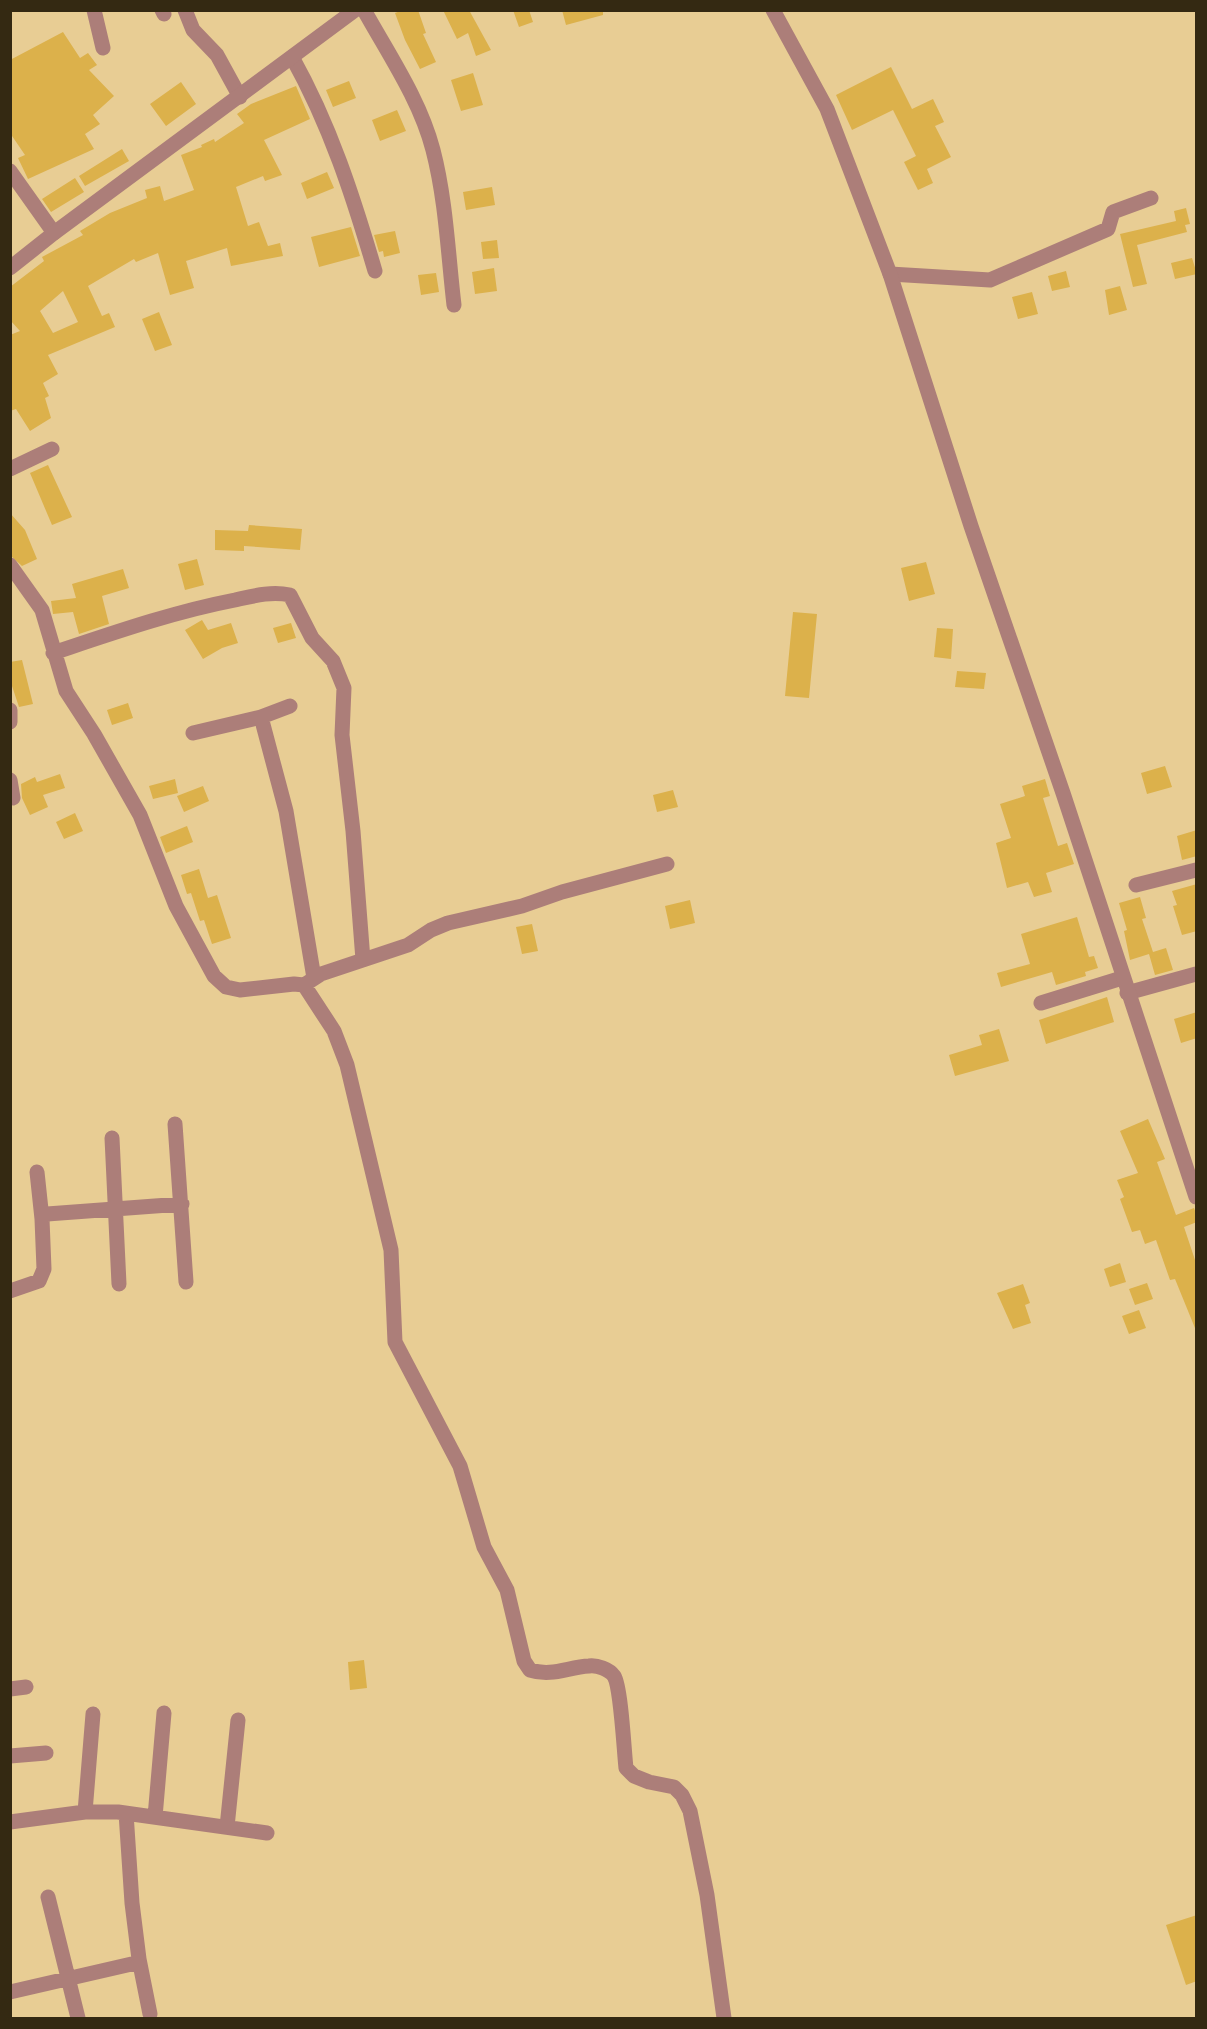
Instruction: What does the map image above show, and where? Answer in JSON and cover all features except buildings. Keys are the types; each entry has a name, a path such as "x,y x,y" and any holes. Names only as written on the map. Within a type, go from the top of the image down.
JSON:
{"street":[{"path":"94,10 103,48"},
{"path":"185,10 193,30 217,55 240,97"},
{"path":"10,268 356,10"},
{"path":"364,10 414,99 432,149 441,190 454,305"},
{"path":"773,10 827,109 890,274 1122,978 1197,1197"},
{"path":"292,57 327,124 351,191 375,271"},
{"path":"10,171 54,233"},
{"path":"890,274 978,280 1001,278 1050,253 1108,229 1113,212 1151,198"},
{"path":"10,469 52,449"},
{"path":"12,573 42,610 52,653 66,691 94,734 140,815 176,906 214,976 226,987 240,990 309,981 408,945 431,930 448,923 522,906 562,892 666,864"},
{"path":"52,653 197,607 278,592 290,595 312,638 333,661 345,688 342,735 353,831 363,960"},
{"path":"193,733 261,717 291,706"},
{"path":"10,710 10,722"},
{"path":"261,717 286,811 309,981 333,1031 350,1075 391,1251 395,1342 460,1466 484,1547 507,1590 524,1661 530,1670 542,1674 590,1666 603,1668 614,1675 618,1689 626,1768 634,1776 674,1787 682,1795 690,1811 707,1895 724,2019"},
{"path":"10,780 13,798"},
{"path":"1136,885 1196,871"},
{"path":"1127,993 1197,974"},
{"path":"1041,1003 1122,978"},
{"path":"176,1124 186,1282"},
{"path":"112,1138 119,1284"},
{"path":"10,1290 39,1281 44,1269 37,1172"},
{"path":"42,1219 51,1213 182,1204"},
{"path":"156,1818 164,1713"},
{"path":"85,1812 93,1714"},
{"path":"227,1827 238,1720"},
{"path":"10,1756 45,1753"},
{"path":"10,1822 85,1812 126,1813 267,1833"},
{"path":"126,1813 132,1903 139,1959 150,2014"},
{"path":"48,1897 78,2019"},
{"path":"10,1992 135,1963 139,1959"}]}
